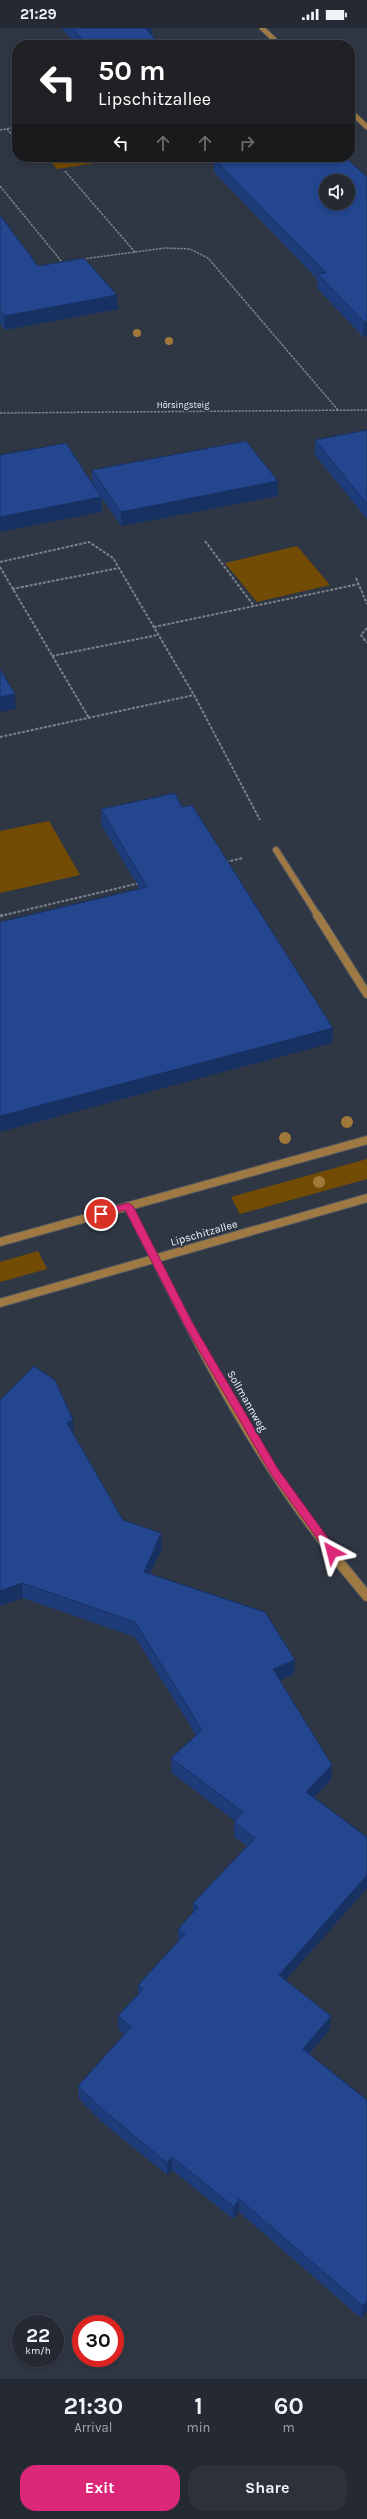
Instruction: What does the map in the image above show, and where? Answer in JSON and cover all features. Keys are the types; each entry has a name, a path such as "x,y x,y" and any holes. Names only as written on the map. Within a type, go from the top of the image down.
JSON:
{"street":[{"path":"262,28 275,40"},
{"path":"355,116 367,127"},
{"path":"276,850 367,994"},
{"path":"0,1242 367,1140"},
{"name":"Lipschitzallee","path":"0,1303 367,1198"},
{"name":"Sollmannweg","path":"128,1206 188,1324 274,1471 313,1528 367,1596"}],"path":[{"path":"0,130 12,128"},
{"path":"6,129 12,136"},
{"path":"65,172 135,252"},
{"path":"0,186 60,263 68,262"},
{"path":"76,260 165,248 190,249 208,258 338,410"},
{"name":"Hörsingsteig","path":"0,413 367,410"},
{"path":"205,541 254,606"},
{"path":"0,562 89,542 113,558 194,695 276,850 222,863"},
{"path":"0,567 89,718"},
{"path":"12,588 119,568"},
{"path":"356,578 367,604"},
{"path":"154,627 358,584"},
{"path":"367,628 361,635 367,643"},
{"path":"52,656 158,635"},
{"path":"0,737 194,695"},
{"path":"0,916 146,881"}],"shaded area":[{"path":"51,162 102,162 57,169"},
{"path":"297,546 330,585 257,602 225,563"},
{"path":"49,821 80,875 0,893 0,831"},
{"path":"367,1159 367,1179 240,1214 231,1197"},
{"path":"38,1251 47,1269 0,1282 0,1262"}],"building":[{"path":"72,28 151,28 146,29 156,40 83,40"},
{"path":"217,162 350,162 367,177 367,322 364,322 318,274 326,273"},
{"path":"0,215 38,266 84,258 117,295 4,316 0,310"},
{"path":"367,430 367,504 315,440"},
{"path":"246,441 278,481 121,512 92,470"},
{"path":"66,443 101,497 0,517 0,455"},
{"path":"0,669 15,694 0,697"},
{"path":"175,793 182,807 192,805 333,1028 0,1116 0,922 147,887 101,809"},
{"path":"34,1366 55,1380 73,1420 67,1423 123,1520 161,1533 144,1572 265,1612 295,1660 273,1669 332,1765 306,1792 367,1837 367,1875 279,1975 331,2016 303,2049 367,2100 367,2301 363,2306 239,2199 234,2207 172,2157 167,2163 102,2109 78,2086 131,2027 118,2016 143,1989 138,1985 185,1934 178,1929 198,1907 193,1903 255,1838 234,1822 243,1812 171,1758 202,1730 135,1622 22,1583 0,1591 0,1400"}],"route":[{"path":"101,1214 128,1206 188,1324 274,1471 313,1528 332,1552"}]}
